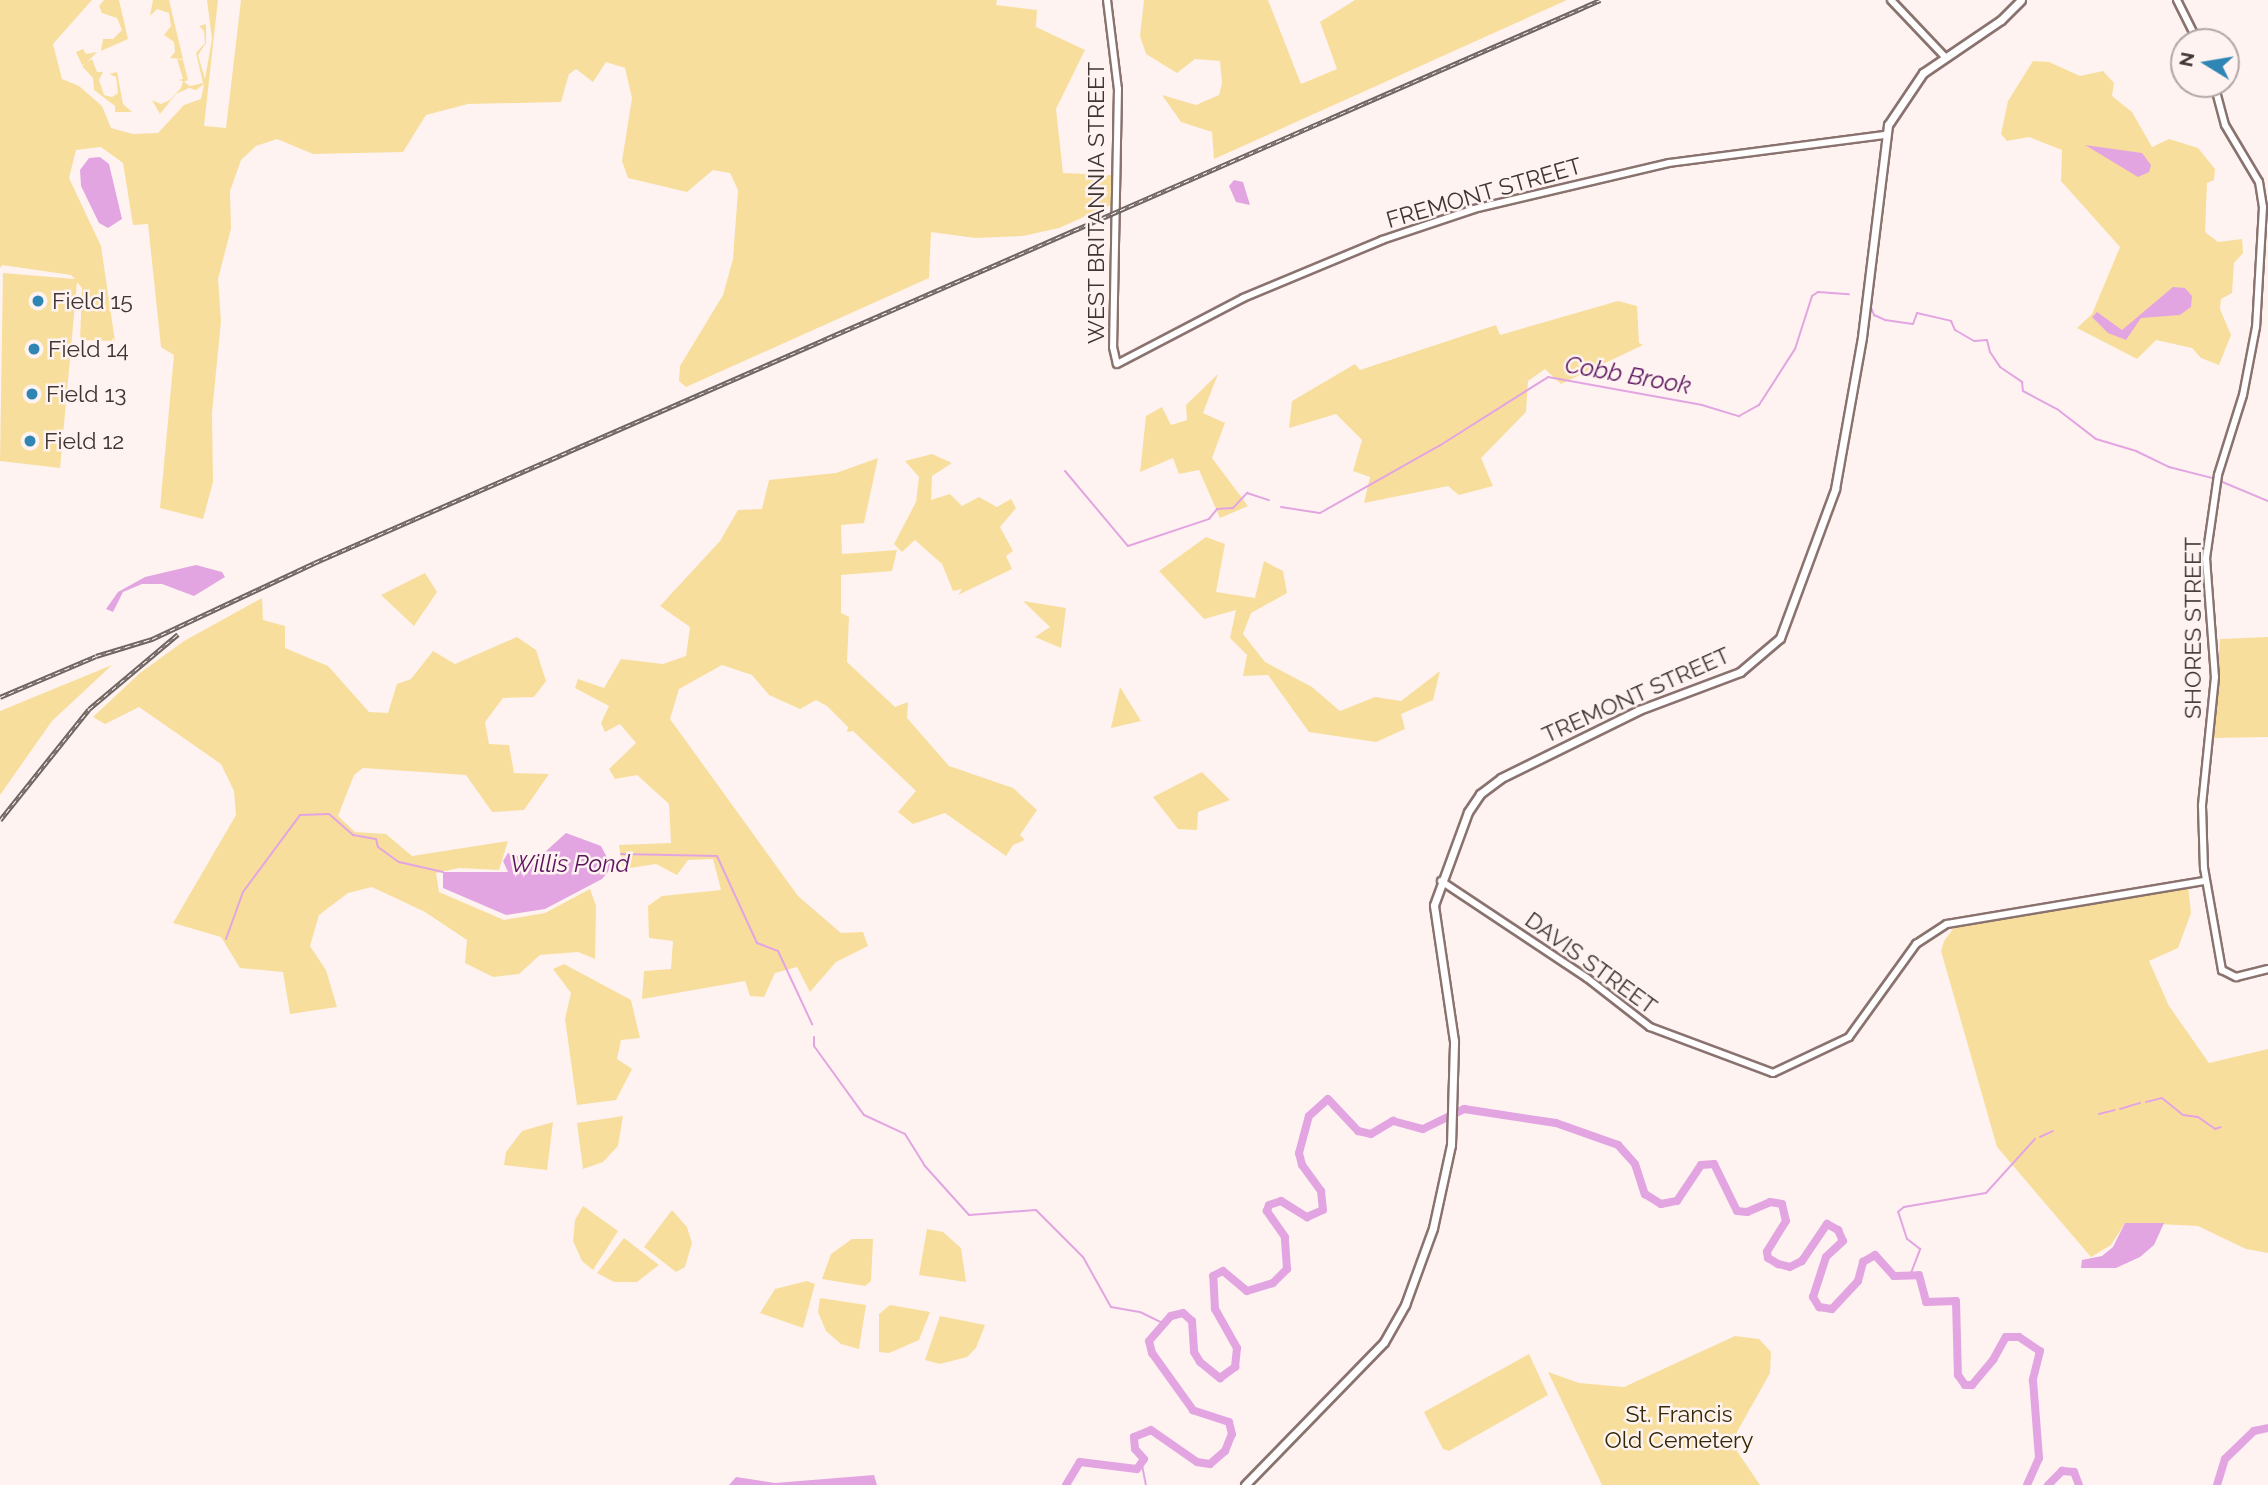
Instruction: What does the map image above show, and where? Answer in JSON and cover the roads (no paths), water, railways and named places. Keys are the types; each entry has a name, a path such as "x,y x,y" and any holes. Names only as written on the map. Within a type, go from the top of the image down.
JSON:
{"main road":[{"name":"TREMONT STREET","path":"1245,1485 1366,1363 1394,1327 1433,1228 1447,1176 1452,1128 1453,1020 1434,918 1441,881 1468,812 1495,781 1640,710 1736,674 1763,656 1782,634 1835,489 1862,337 1885,135 1912,85 1945,57 2001,20 2021,0"}],"street":[{"name":"WEST BRITANNIA STREET","path":"1107,0 1118,89 1114,332 1117,364"},
{"path":"1891,0 1945,57"},
{"path":"2177,0 2191,28"},
{"name":"SHORES STREET","path":"2217,98 2222,120 2259,182 2263,207 2256,327 2244,395 2218,475 2206,558 2215,677 2203,806 2205,881 2222,970 2236,977 2268,969"},
{"name":"FREMONT STREET","path":"1117,364 1243,298 1381,240 1474,209 1669,163 1885,135"},
{"name":"DAVIS STREET","path":"1441,881 1587,978 1650,1027 1773,1073 1836,1046 1855,1032 1916,944 1947,924 2205,881"}],"water":[{"path":"2085,145 2142,153 2151,165 2149,172 2138,177"},
{"path":"100,157 109,164 122,219 108,228 99,223 81,186 80,170 89,158"},
{"path":"1234,180 1243,182 1250,205 1236,202 1229,186"},
{"path":"2173,287 2185,288 2192,296 2191,307 2180,315 2141,318 2126,340 2108,333 2092,317 2097,312 2122,330"},
{"path":"196,565 222,572 225,577 194,596 162,584 142,584 123,592 113,612 106,609 118,592 145,577"},
{"name":"Willis Pond","path":"566,833 601,846 612,867 602,879 545,909 506,915 443,888 443,872 508,872 503,861 508,853 535,861"},
{"path":"2125,1223 2164,1223 2154,1245 2140,1257 2116,1268 2081,1268 2082,1260 2102,1256 2113,1247"},
{"path":"874,1475 877,1485 729,1485 736,1477 775,1483"}],"waterway":[{"name":"Cobb Brook","path":"1281,507 1320,513 1439,446 1548,377 1702,405 1739,416 1759,405 1795,349 1812,296 1818,292 1849,294"},
{"name":"Cobb Brook","path":"1870,305 1874,315 1885,320 1913,324 1917,313 1951,321 1955,330 1974,341 1987,340 1990,352 2000,367 2022,382 2023,391 2057,409 2096,439 2136,451 2169,467 2212,478"},
{"name":"Cobb Brook","path":"1065,471 1128,546 1209,519 1217,509 1233,508 1247,493 1269,500"},
{"name":"Cobb Brook","path":"2220,481 2268,501"},
{"path":"226,939 243,892 300,815 329,814 353,835 376,839 378,847 399,862 443,872"},
{"path":"621,854 717,856 757,943 778,951 812,1024"},
{"path":"814,1037 814,1046 864,1115 905,1134 924,1165 969,1215 1036,1210 1083,1257 1111,1307 1140,1312 1163,1323"},
{"path":"2146,1102 2162,1098 2183,1115 2198,1117 2215,1129 2221,1127"},
{"path":"1066,1485 1080,1462 1137,1469 1144,1459 1135,1449 1134,1437 1151,1430 1197,1462 1210,1464 1225,1451 1232,1434 1229,1422 1193,1410 1152,1353 1149,1341 1171,1316 1183,1313 1192,1321 1194,1352 1200,1362 1220,1378 1235,1367 1237,1348 1215,1309 1213,1276 1223,1271 1247,1291 1273,1283 1287,1269 1285,1237 1267,1211 1269,1205 1281,1201 1307,1217 1323,1210 1321,1191 1302,1165 1299,1153 1309,1116 1328,1099 1358,1131 1371,1134 1393,1121 1423,1129 1464,1109 1556,1123 1618,1145 1635,1164 1645,1194 1661,1204 1677,1201 1701,1165 1714,1164 1737,1211 1747,1212 1770,1202 1782,1204 1786,1221 1767,1252 1768,1258 1778,1264 1790,1267 1802,1261 1827,1224 1838,1230 1843,1241 1826,1257 1813,1297 1819,1307 1832,1309 1858,1281 1863,1262 1875,1255 1894,1276 1919,1275 1926,1302 1956,1301 1958,1375 1965,1385 1972,1385 1993,1360 2006,1337 2019,1337 2040,1351 2033,1380 2039,1458 2027,1485"},
{"path":"2120,1109 2140,1103"},
{"path":"2099,1114 2115,1110"},
{"path":"2040,1137 2053,1131"},
{"path":"1911,1273 1920,1249 1907,1239 1898,1212 1904,1207 1986,1193 2035,1139"},
{"path":"2217,1485 2225,1459 2254,1431 2268,1428"},
{"path":"1142,1465 1146,1485"},
{"path":"2048,1485 2062,1471 2074,1472 2079,1485"}],"railway":[{"path":"0,697 96,656 152,639 314,563 1600,0"},
{"path":"0,820 89,709 178,634"}],"place":[{"name":"Field 15","path":"38,301"},
{"name":"Field 14","path":"34,349"},
{"name":"Field 13","path":"32,394"},
{"name":"Field 12","path":"30,441"}],"park label":[{"name":"St. Francis Old Cemetery","path":"1679,1427"}]}
